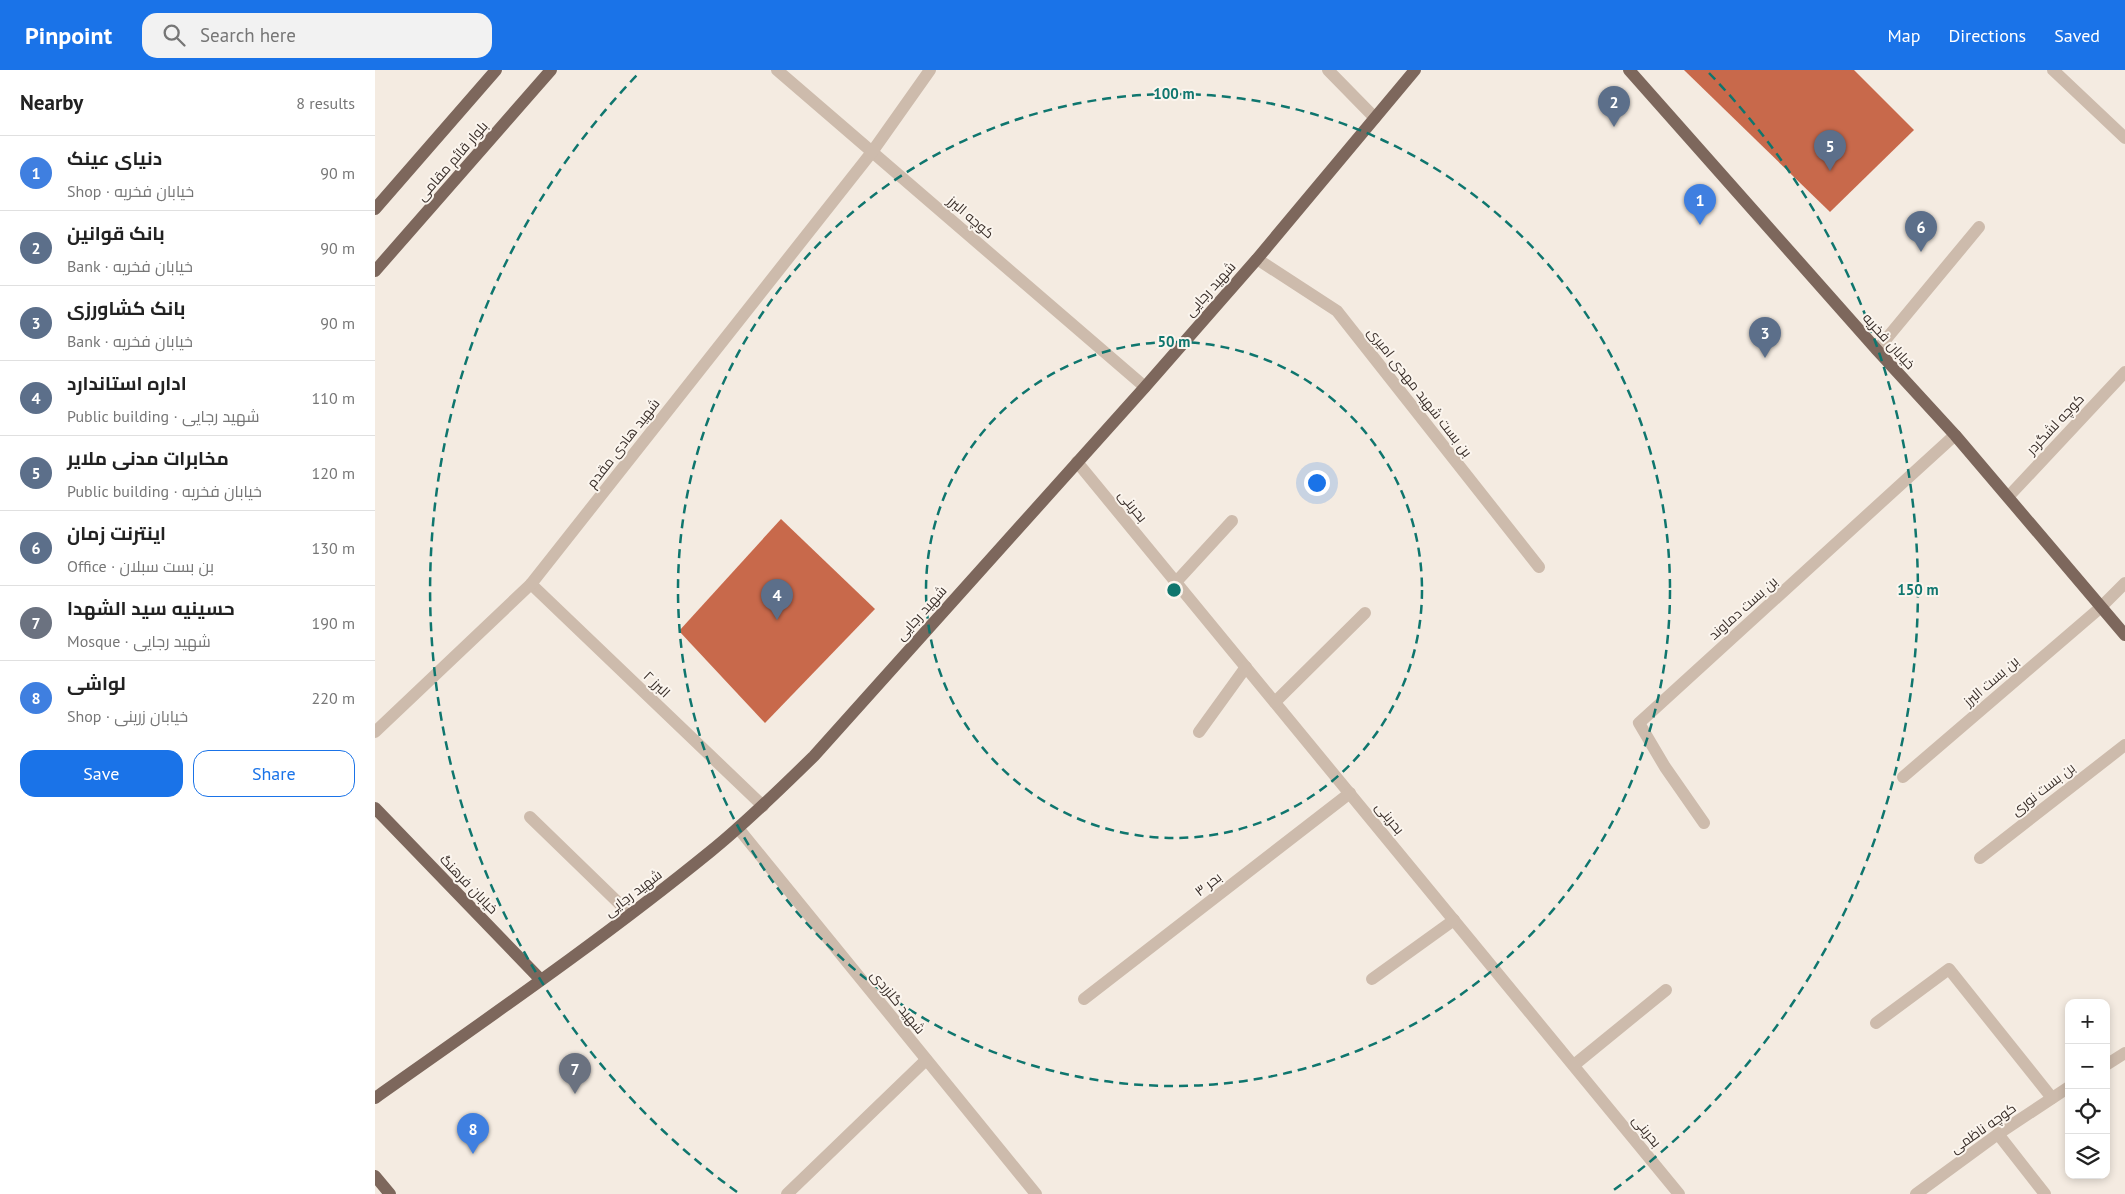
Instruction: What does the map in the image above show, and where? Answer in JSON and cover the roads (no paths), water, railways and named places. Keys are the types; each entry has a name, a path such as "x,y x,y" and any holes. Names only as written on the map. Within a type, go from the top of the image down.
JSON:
{"main road":[{"name":"بلوار قائم مقامی","path":"375,209 496,70"},
{"name":"بلوار قائم مقامی","path":"376,268 551,70"},
{"name":"شهید رجایی","path":"375,1098 630,914 738,828 814,756 1145,387 1257,259 1415,70"},
{"name":"خیابان فخریه","path":"1629,70 1877,350 1955,435 2100,608 2125,635"},
{"name":"خیابان فرهنگ","path":"375,808 541,980"},
{"path":"375,1176 390,1194"}],"street":[{"name":"کوچه البرز","path":"777,70 1145,387"},
{"name":"شهید هادی مقدم","path":"375,732 531,584 872,152 930,70"},
{"path":"1328,70 1375,118"},
{"path":"2053,70 2125,138"},
{"path":"1877,350 1979,227"},
{"name":"بن بست شهید مهدی امیری","path":"1257,259 1337,311 1539,567"},
{"name":"کوچه لشگردر","path":"2008,497 2125,372"},
{"name":"بن بست دماوند","path":"1704,823 1665,767 1639,723 1955,435"},
{"name":"بحرینی","path":"1077,462 1679,1194"},
{"path":"1176,582 1232,521"},
{"name":"بن بست البرز","path":"1903,777 2100,608 2125,583"},
{"name":"البرز ۲","path":"531,584 763,806"},
{"path":"1275,702 1365,613"},
{"path":"1199,732 1246,667"},
{"name":"بن بست نوری","path":"1980,858 2125,744"},
{"name":"بحر ۳","path":"1083,999 1350,793"},
{"path":"530,817 630,914"},
{"name":"شهید گلزردی","path":"738,828 1035,1194"},
{"path":"1372,979 1454,920"},
{"path":"1876,1022 1949,969 2052,1098"},
{"path":"1574,1065 1666,990"},
{"path":"2110,1062 2125,1053"},
{"path":"787,1194 926,1060"},
{"name":"کوچه ناظمی","path":"1917,1194 1998,1134 2066,1089"},
{"path":"1998,1134 2045,1194"}],"place":[{"name":"بانک قوانین","path":"1614,127"},
{"name":"مخابرات مدنی ملایر","path":"1830,171"},
{"name":"دنیای عینک","path":"1700,225"},
{"name":"اینترنت زمان","path":"1921,252"},
{"name":"بانک کشاورزی","path":"1765,358"},
{"name":"اداره استاندارد","path":"777,620"},
{"name":"حسینیه سید الشهدا","path":"575,1094"},
{"name":"لواشی","path":"473,1154"}]}
